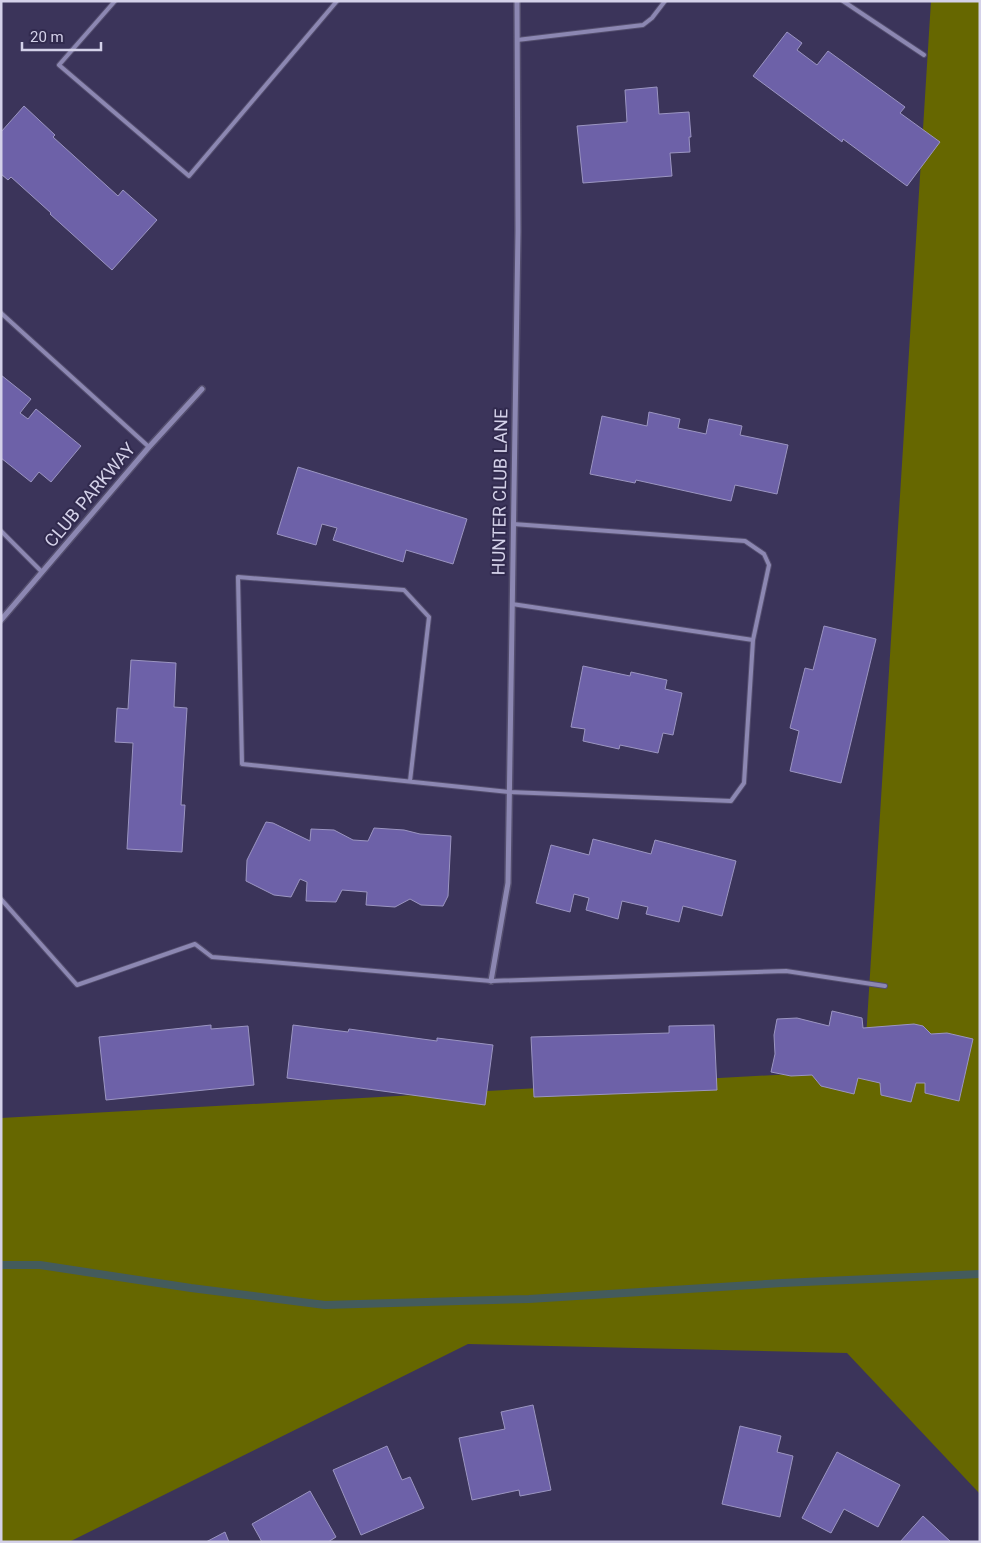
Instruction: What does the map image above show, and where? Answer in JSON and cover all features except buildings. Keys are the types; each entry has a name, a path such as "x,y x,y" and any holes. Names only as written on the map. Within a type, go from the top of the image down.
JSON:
{"street":[{"name":"HUNTER CLUB LANE","path":"491,982 508,883 518,231 517,1"},
{"name":"CLUB PARKWAY","path":"1,620 149,447 202,389"}],"lane":[{"path":"115,1 58,65 189,176 337,1"},
{"path":"517,40 643,26 665,1"},
{"path":"843,1 924,55"},
{"path":"1,313 149,447"},
{"path":"410,781 429,617 404,590 238,576 242,764 509,792 731,801 744,783 754,640 769,565 764,554 745,541 513,524"},
{"path":"1,531 42,572"},
{"path":"512,604 754,640"},
{"path":"1,899 77,985 195,944 212,957 491,982 786,971 885,986"}],"shaded area":[{"path":"931,1 980,1 980,1494 847,1353 468,1344 69,1542 1,1542 1,1118 864,1070"}],"waterway":[{"path":"1,1265 40,1265 191,1288 325,1305 529,1299 782,1283 980,1274"}]}
